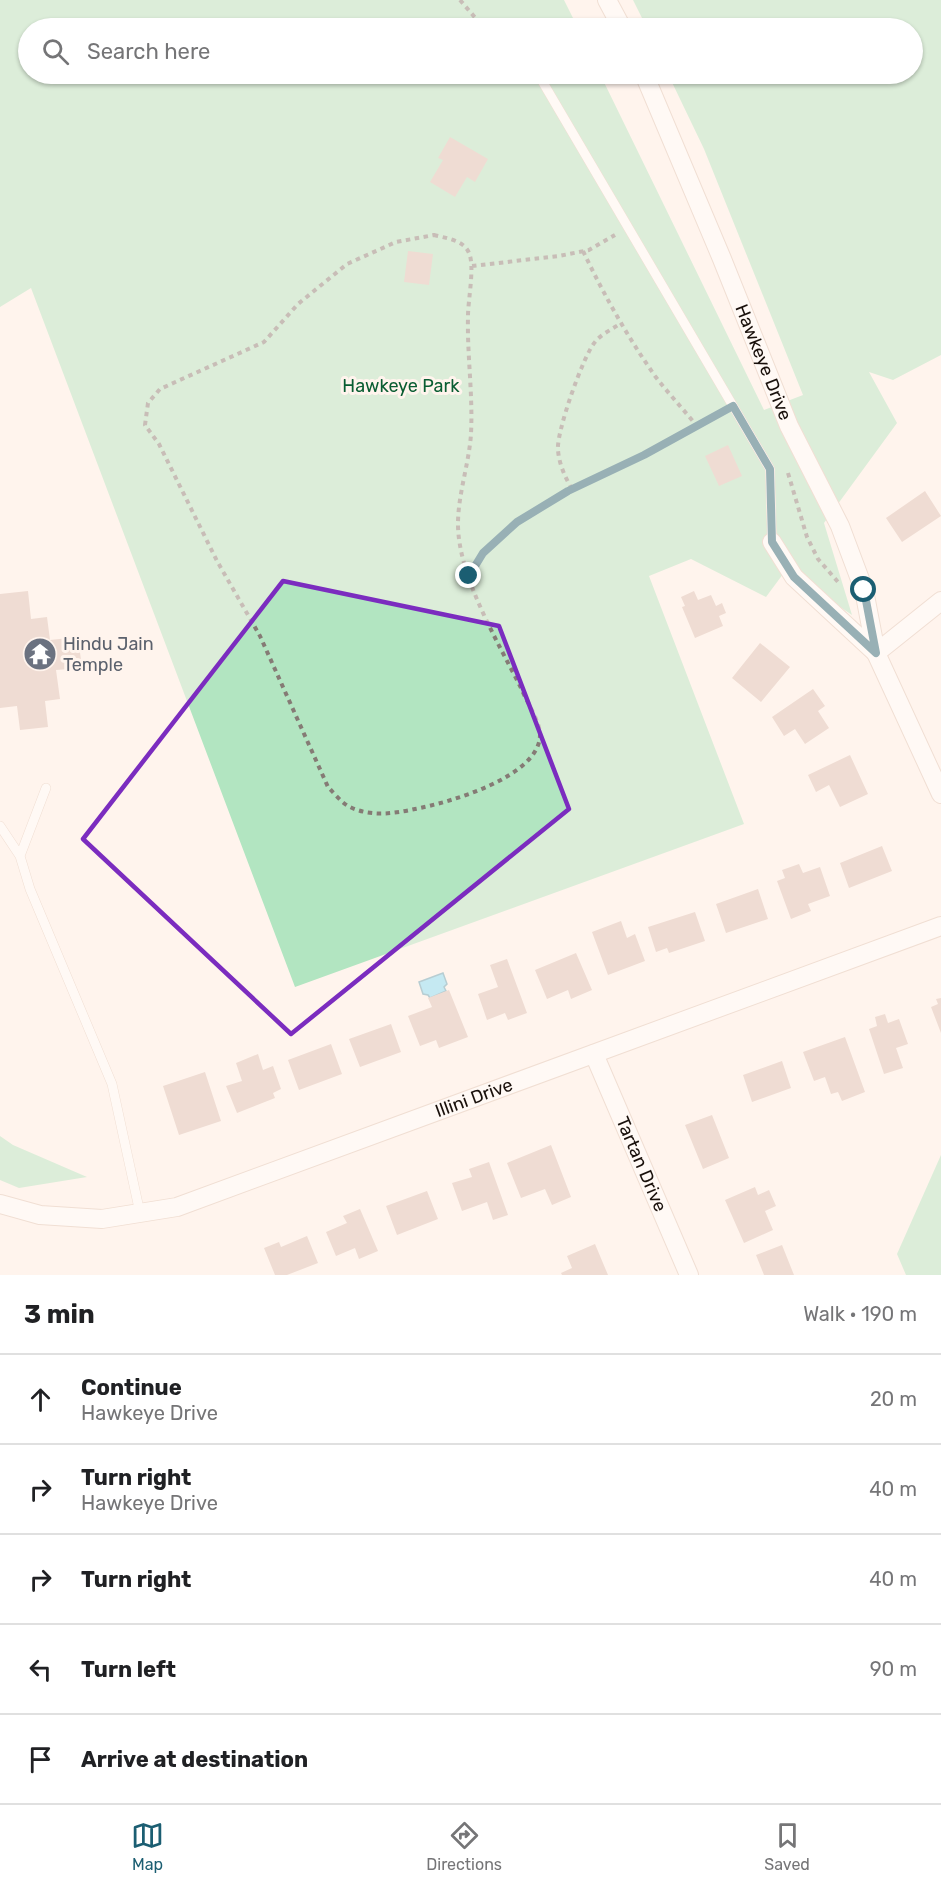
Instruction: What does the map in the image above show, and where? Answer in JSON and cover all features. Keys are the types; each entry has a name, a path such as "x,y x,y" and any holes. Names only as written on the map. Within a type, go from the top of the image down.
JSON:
{"street":[{"path":"607,0 617,18"},
{"name":"Hawkeye Drive","path":"648,84 789,426 840,526 864,590 876,653 941,794"},
{"name":"Hawkeye Drive","path":"772,542 794,577 876,653"},
{"path":"876,653 941,601"},
{"name":"Illini Drive","path":"0,1204 40,1215 102,1219 177,1207 941,926"},
{"name":"Tartan Drive","path":"594,1054 689,1275"}],"lane":[{"path":"544,84 770,469 772,542"},
{"path":"20,856 46,788"},
{"path":"0,826 20,856 30,889 112,1084 140,1213"}],"path":[{"path":"460,0 475,18"},
{"path":"472,266 559,256 589,250 629,228"},
{"path":"434,235 456,241 469,251 472,266 468,318 471,434 458,523 461,553 477,599 540,733 537,748 528,760 508,777 444,804 391,814 368,813 346,806 328,787 260,636 217,561 159,444 145,425 148,403 160,389 264,342 298,304 347,264 396,242 434,235"},
{"path":"583,251 621,323 657,378 697,426"},
{"path":"572,489 564,475 557,450 560,429 588,352 596,341 621,323"},
{"path":"469,576 483,553 517,522 572,489 644,455 733,406"},
{"path":"786,469 807,537 818,559 844,590"}],"highlighted area":[{"path":"283,581 499,626 569,809 291,1034 83,839"}],"green space":[{"name":"Hawkeye Park","path":"0,0 564,0 573,18 18,18 18,84 605,84 764,410 803,395 704,149 673,84 923,84 923,18 642,18 633,0 941,0 941,355 893,380 869,372 897,423 824,523 852,615 786,570 766,597 691,559 649,576 744,824 295,987 31,288 0,307"},
{"path":"0,1136 13,1145 87,1177 19,1188 0,1180"},
{"path":"941,1155 941,1275 906,1275 897,1254"}],"water":[{"path":"443,973 447,984 444,987 446,991 430,998 423,994 419,982"}],"building":[{"path":"450,137 488,159 475,182 467,177 455,197 430,182 443,160 438,158"},
{"path":"408,251 433,254 429,285 404,282"},
{"path":"728,445 742,476 719,486 705,456"},
{"path":"925,491 941,516 902,542 886,518"},
{"name":"Hindu Jain Temple","path":"28,591 31,619 47,617 50,640 78,637 82,668 56,670 60,699 45,701 48,727 20,730 17,706 0,708 0,594"},
{"path":"694,591 698,600 711,595 716,606 722,603 726,613 719,616 723,626 695,638 682,607 685,606 681,597"},
{"path":"760,643 790,667 761,702 732,678"},
{"path":"813,689 825,706 818,711 829,728 805,744 795,729 784,736 772,717"},
{"path":"850,755 868,794 840,807 829,785 816,792 808,775"},
{"path":"882,846 892,871 849,888 840,863"},
{"path":"799,864 803,873 820,867 830,896 808,904 811,911 791,919 777,881 785,878 782,870"},
{"path":"758,889 768,919 726,933 716,904"},
{"path":"695,912 705,941 669,953 667,948 656,952 648,927"},
{"path":"621,921 627,938 635,934 645,961 608,975 592,932"},
{"path":"576,953 592,990 571,999 568,990 547,999 535,970"},
{"path":"507,959 527,1013 508,1020 505,1013 487,1020 478,994 498,987 490,965"},
{"path":"449,990 468,1037 439,1048 436,1040 420,1046 408,1016 432,1007 428,998"},
{"path":"941,998 941,1033 931,1007 938,1004 936,999"},
{"path":"885,1014 888,1023 899,1019 908,1044 896,1048 903,1068 884,1074 869,1029 877,1026 875,1017"},
{"path":"391,1024 401,1052 360,1067 349,1039"},
{"path":"845,1037 865,1092 842,1101 838,1092 831,1094 825,1077 814,1081 803,1052"},
{"path":"331,1044 342,1074 299,1090 288,1060"},
{"path":"258,1054 263,1070 273,1066 281,1089 273,1093 275,1098 237,1113 226,1086 242,1081 236,1063"},
{"path":"782,1061 791,1088 752,1102 743,1075"},
{"path":"205,1072 221,1121 179,1135 163,1086"},
{"path":"712,1115 729,1158 703,1169 685,1125"},
{"path":"551,1145 571,1197 552,1205 545,1189 521,1198 507,1163"},
{"path":"489,1162 508,1215 493,1220 487,1202 462,1211 452,1183 472,1177 469,1169"},
{"path":"755,1187 758,1195 769,1190 776,1206 765,1211 773,1230 744,1243 725,1200"},
{"path":"427,1191 438,1219 397,1235 386,1206"},
{"path":"360,1209 378,1251 359,1259 355,1248 336,1256 326,1232 347,1223 343,1216"},
{"path":"307,1236 318,1263 287,1275 275,1275 264,1248 279,1242 281,1247"},
{"path":"595,1244 608,1275 562,1275 561,1273 572,1268 567,1256"},
{"path":"782,1245 794,1275 764,1275 756,1255"}],"place":[{"name":"Hindu Jain Temple","path":"40,654"}],"route":[{"path":"469,576 483,553 517,522 568,491 644,455 733,406 770,469 772,542 794,577 876,653 864,590"}]}
